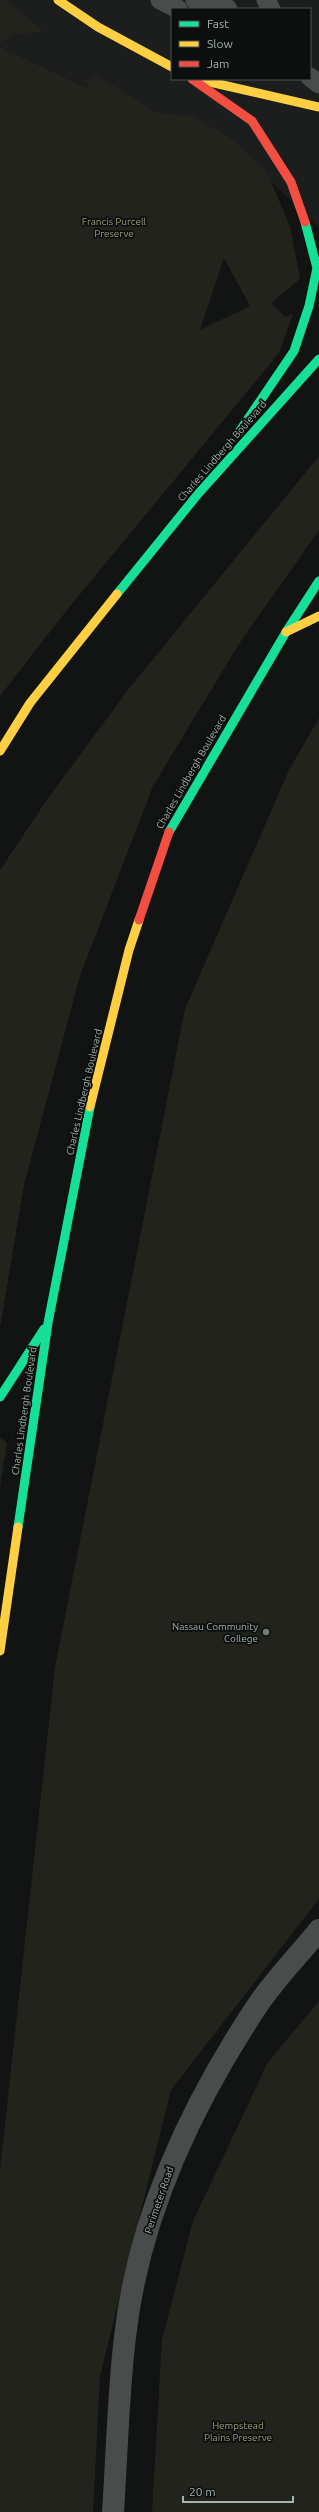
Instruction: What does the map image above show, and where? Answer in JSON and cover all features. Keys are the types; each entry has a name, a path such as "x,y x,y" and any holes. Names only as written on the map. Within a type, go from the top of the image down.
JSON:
{"main road":[{"path":"58,0 98,27 171,66"},
{"path":"193,80 252,121 270,147 291,182 307,227 317,268 309,306 294,350 198,494"},
{"path":"202,80 319,106"},
{"name":"Charles Lindbergh Boulevard","path":"0,751 30,703 198,494 319,359"},
{"name":"Charles Lindbergh Boulevard","path":"0,1652 48,1323 88,1116 129,950 165,839 286,632 319,582"},
{"path":"286,632 319,616"},
{"path":"0,1397 48,1323"}],"street":[{"name":"Perimeter Road","path":"113,2512 125,2336 141,2254 165,2178 197,2108 257,2005 319,1930"}],"lane":[{"path":"160,0 176,8"},
{"path":"195,0 207,8"},
{"path":"218,0 227,8"},
{"path":"233,0 241,8"},
{"path":"311,78 319,84"}],"shaded area":[{"path":"0,0 319,0 319,227 254,165 0,47"}],"green space":[{"path":"0,0 6,0 44,32 13,34 0,43"},
{"name":"Francis Purcell Preserve","path":"0,47 90,89 87,80 97,75 154,112 195,117 234,141 266,170 290,226 300,279 271,303 286,317 293,314 279,353 67,610 0,696","holes":["224,258 250,306 200,330"]},
{"path":"319,456 319,530 239,644 153,786 80,976 24,1185 0,1328 0,870 46,801 127,691"},
{"path":"319,718 319,1899 171,2090 100,2376 93,2512 0,2512 0,2170 55,1667 185,1009 289,770"},
{"path":"1,1438 7,1443 0,1487 0,1439"},
{"name":"Hempstead Plains Preserve","path":"319,2001 319,2512 152,2512 162,2340 193,2221 268,2062"}],"traffic: fast":[{"path":"239,432 294,351 309,306 317,268 305,222"},
{"path":"117,594 198,494 319,359"},
{"path":"169,832 286,632 319,581"},
{"path":"18,1527 48,1323 90,1107"},
{"path":"0,1397 44,1329"}],"traffic: slow":[{"path":"58,0 98,27 171,66"},
{"path":"201,80 319,107"},
{"path":"0,751 30,703 117,594"},
{"path":"286,632 319,616"},
{"path":"90,1107 129,950 139,920"},
{"path":"0,1651 18,1527"}],"traffic: jam":[{"path":"193,80 252,121 291,182 305,222"},
{"path":"139,920 169,832"}],"place":[{"name":"Nassau Community College","path":"266,1632"}]}
